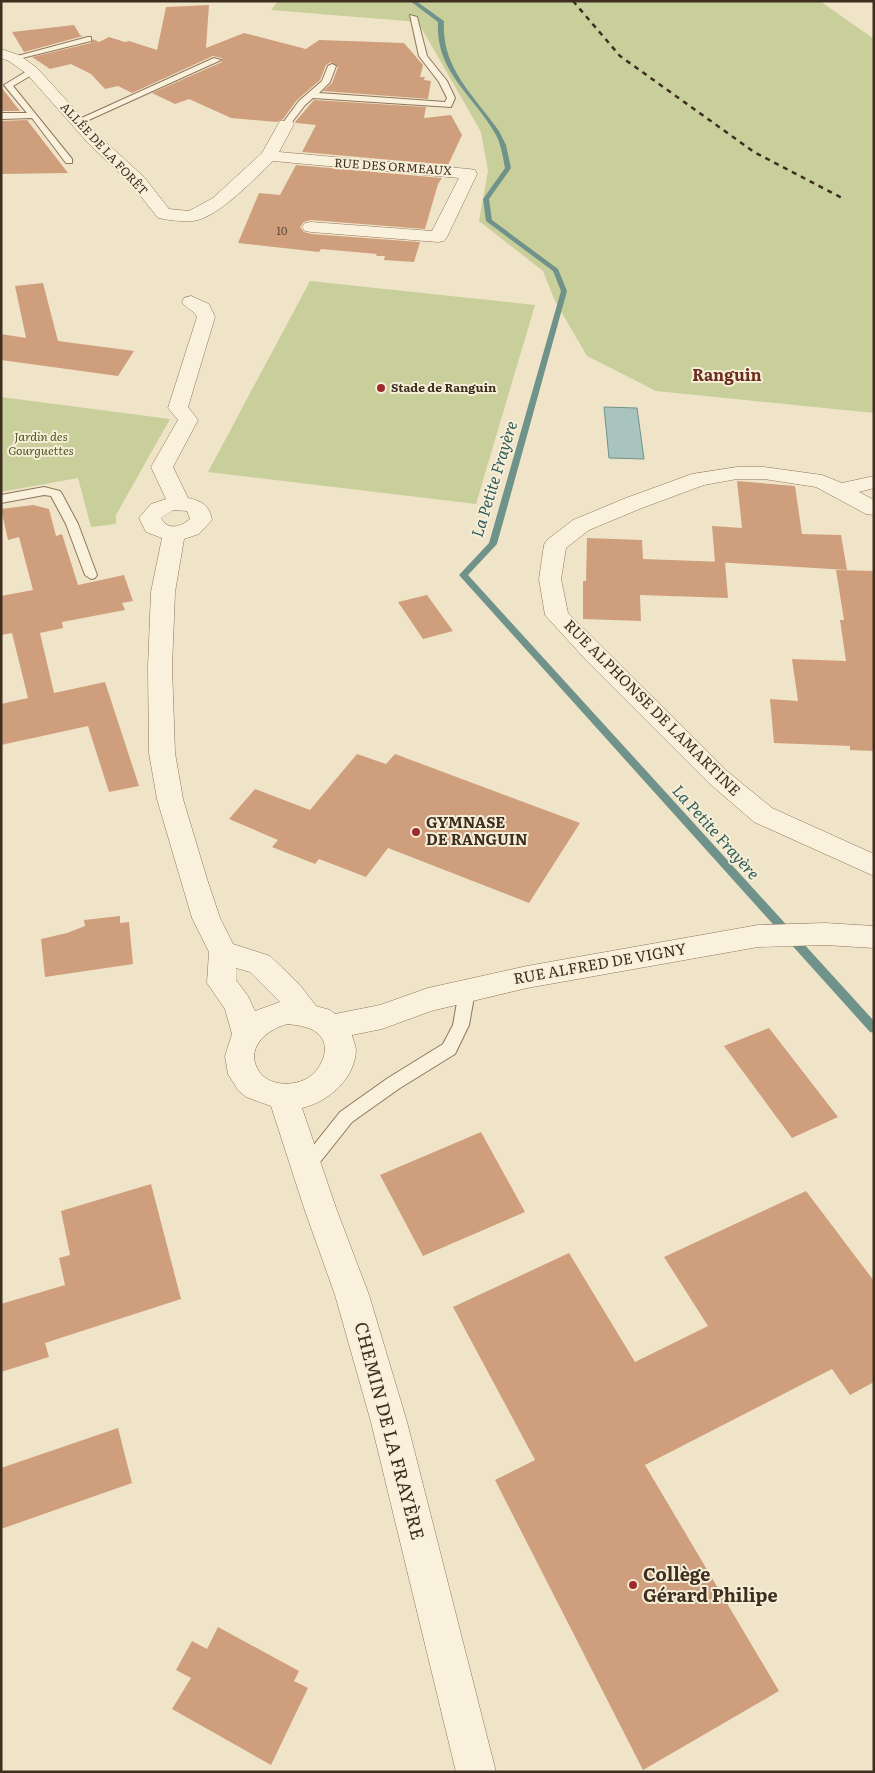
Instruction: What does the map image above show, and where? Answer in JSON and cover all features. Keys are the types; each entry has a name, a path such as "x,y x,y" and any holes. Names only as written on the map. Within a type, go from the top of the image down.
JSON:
{"street":[{"name":"ALLÉE DE LA FORÊT","path":"7,56 32,71 79,121 94,140 138,181 164,214 192,216 219,202 269,156 286,124"},
{"name":"RUE DES ORMEAUX","path":"269,156 469,174 438,237 311,227"},
{"path":"191,302 202,308 206,317 178,408 188,420 162,467 179,503 157,509 150,518 154,528 174,534 163,592 160,667 162,753 170,799 192,879 206,918 222,952 221,983 238,1004 247,1033"},
{"name":"RUE ALPHONSE DE LAMARTINE","path":"874,509 822,481 764,473 737,473 700,479 582,525 555,545 550,579 557,615 718,777 762,815 874,866"},
{"path":"839,490 874,482"},
{"name":"RUE ALFRED DE VIGNY","path":"332,1027 382,1017 428,1000 527,977 758,936 825,934 874,937"},
{"path":"222,952 260,964 289,992 305,1013"},
{"path":"288,1012 305,1013 321,1019 332,1027 339,1037 342,1049 340,1061 335,1073 326,1083 313,1091 299,1095 283,1096 269,1094 256,1088 246,1079 241,1068 239,1056 241,1044 247,1033 258,1023 272,1016 288,1012"},
{"name":"CHEMIN DE LA FRAYÈRE","path":"283,1096 320,1208 352,1295 389,1422 476,1772"}],"lane":[{"path":"313,95 448,105 451,98 442,81 424,56 413,17"},
{"path":"7,56 88,39"},
{"path":"79,121 217,60"},
{"name":"ALLÉE DE LA FORÊT","path":"286,124 302,102 313,95 326,82 332,66"},
{"path":"32,71 8,86 34,115 69,161"},
{"path":"1,116 34,115"},
{"path":"1,499 44,491 56,494 72,524 92,575"},
{"path":"307,1166 346,1117 394,1083 448,1049 461,1025 467,991"}],"green space":[{"path":"278,1 820,1 874,39 874,413 656,391 587,356 555,301 543,271 479,221 488,171 481,132 418,22 271,10"},
{"name":"Stade de Ranguin","path":"310,281 535,305 476,504 208,472"},
{"name":"Jardin des Gourguettes","path":"1,397 170,419 116,515 116,524 91,527 78,478 1,492"}],"water":[{"path":"604,407 637,408 644,459 609,458"}],"building":[{"path":"209,5 206,48 244,33 306,49 319,40 404,43 423,65 420,77 425,77 424,80 431,81 428,99 323,91 332,83 338,67 331,62 326,65 320,80 297,100 283,119 277,122 231,118 189,99 175,104 152,93 222,62 222,58 213,56 132,93 118,86 105,89 91,74 71,64 50,69 32,57 91,43 93,39 99,42 109,37 157,50 166,7"},
{"path":"74,25 80,35 83,36 24,52 12,32"},
{"path":"1,87 20,111 1,111"},
{"path":"314,100 426,107 424,118 451,115 462,135 448,165 302,152 316,125 295,122"},
{"path":"27,120 68,173 1,174 1,121"},
{"path":"296,165 442,178 438,184 425,229 311,220 304,222 300,227 304,232 311,234 420,242 414,262 384,260 385,256 376,256 377,254 321,249 319,252 238,243 259,193 280,195"},
{"path":"43,283 58,341 134,351 118,376 1,360 1,334 26,338 15,286"},
{"path":"737,481 795,486 802,534 841,535 847,570 715,562 712,526 742,528"},
{"path":"33,505 49,509 56,536 62,534 78,585 124,575 133,601 122,603 125,610 62,622 63,628 40,633 54,693 105,682 139,786 109,792 88,726 1,745 1,704 28,698 12,633 1,635 1,596 33,590 19,537 8,540 1,509"},
{"path":"587,538 642,540 643,559 725,562 728,598 640,595 641,621 583,619 583,581 586,581"},
{"path":"836,570 874,571 874,751 850,750 850,746 774,743 770,699 798,701 792,659 846,661 840,620 844,620"},
{"path":"427,595 453,631 423,639 398,602"},
{"name":"GYMNASE DE RANGUIN","path":"357,754 386,764 395,754 580,823 529,903 388,848 366,877 319,859 315,864 272,847 278,840 229,819 255,789 310,810"},
{"path":"120,916 120,923 129,922 133,964 45,977 41,939 67,933 85,926 84,920"},
{"path":"769,1028 838,1117 792,1138 724,1046"},
{"path":"481,1132 525,1212 423,1256 380,1175"},
{"path":"151,1184 181,1299 45,1343 49,1357 1,1372 1,1304 65,1285 59,1258 70,1255 61,1211"},
{"name":"Collège Gérard Philipe","path":"806,1191 874,1281 874,1382 850,1395 832,1369 645,1465 779,1691 643,1770 495,1480 535,1460 453,1307 569,1253 635,1362 708,1326 664,1257"},
{"path":"118,1428 132,1483 1,1529 1,1468"},
{"path":"218,1627 299,1671 294,1681 308,1688 271,1765 172,1709 191,1678 176,1670 192,1641 207,1649"}],"waterway":[{"name":"La Petite Frayère","path":"412,1 441,21 440,36 449,66 497,132 503,145 508,168 486,199 489,221 556,270 564,291 493,544 463,575 874,1029"}],"railway":[{"path":"573,1 620,56 754,152 844,199"}],"place":[{"name":"Stade de Ranguin","path":"381,388"},
{"name":"GYMNASE DE RANGUIN","path":"416,832"},
{"name":"Collège Gérard Philipe","path":"633,1585"}],"district":[{"name":"Ranguin","path":"727,375"}]}
